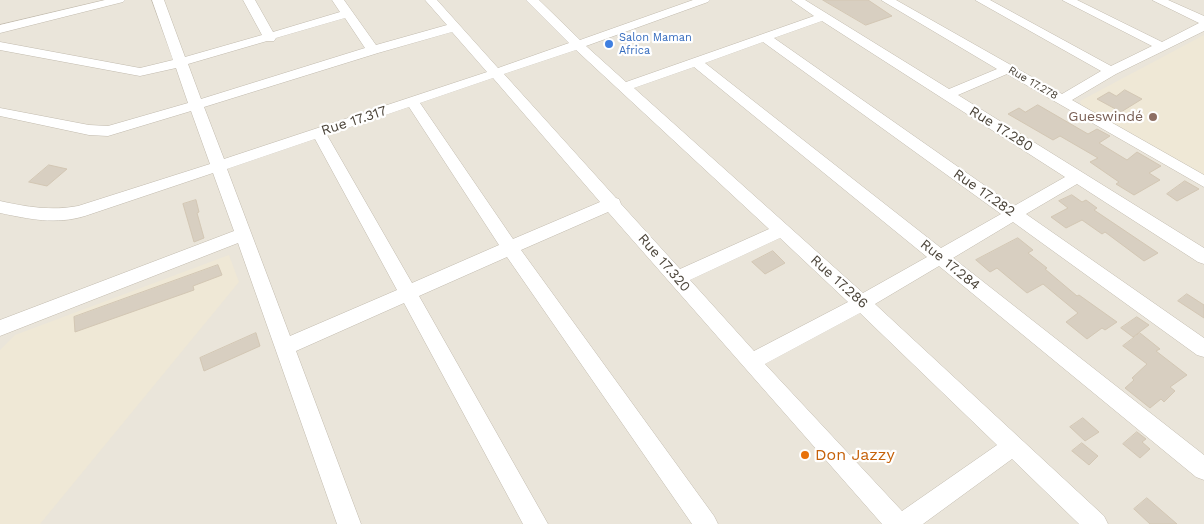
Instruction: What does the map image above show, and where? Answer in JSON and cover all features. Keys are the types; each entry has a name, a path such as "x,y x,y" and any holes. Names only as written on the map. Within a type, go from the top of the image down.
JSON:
{"street":[{"path":"0,29 76,5 119,0"},
{"path":"158,0 242,235 349,524"},
{"path":"249,0 270,38"},
{"path":"338,0 372,50"},
{"name":"Rue 17.320","path":"431,0 613,203 751,362 898,524"},
{"name":"Rue 17.317","path":"0,207 44,217 57,217 79,212 412,102 704,0"},
{"name":"Rue 17.280","path":"797,0 1204,257"},
{"name":"Rue 17.278","path":"888,0 1204,182"},
{"path":"981,0 1111,71"},
{"path":"1068,0 1161,46"},
{"path":"1158,0 1204,21"},
{"name":"Rue 17.286","path":"537,1 578,45 862,303 1096,524"},
{"path":"0,46 140,72 162,69 347,14"},
{"path":"624,87 823,16"},
{"path":"1062,100 1111,71 1204,26"},
{"path":"0,112 89,130 108,131 196,106 372,50 455,27"},
{"name":"Rue 17.282","path":"764,38 1204,348"},
{"name":"Rue 17.284","path":"696,62 1204,469"},
{"path":"947,94 1008,69"},
{"path":"412,102 510,248 706,524"},
{"path":"319,133 536,524"},
{"path":"751,362 862,303 1077,177"},
{"path":"284,347 613,203"},
{"path":"677,278 782,230"},
{"path":"0,327 242,235"},
{"path":"904,524 1012,446"}],"shaded area":[{"path":"0,0 1204,0 1204,524 0,524"},
{"name":"Gueswindé","path":"1204,35 1204,175 1081,105 1080,101"},
{"path":"229,255 239,282 40,524 0,524 0,350 15,335"}],"building":[{"path":"823,0 868,0 892,16 866,25"},
{"path":"1125,90 1142,99 1121,112 1097,99 1109,92 1116,96"},
{"path":"1038,105 1088,134 1097,129 1110,136 1099,143 1127,160 1137,152 1161,166 1149,173 1160,180 1134,195 1116,184 1119,182 1090,162 1098,158 1060,136 1053,140 1008,114 1019,108 1025,112"},
{"path":"49,165 67,169 47,186 29,182"},
{"path":"1185,181 1199,189 1177,201 1167,194"},
{"path":"1072,195 1082,202 1086,200 1097,208 1094,210 1158,253 1144,261 1105,232 1102,234 1082,220 1066,228 1051,217 1068,208 1059,201"},
{"path":"196,200 199,212 197,213 204,238 194,242 183,204"},
{"path":"1018,238 1033,250 1028,253 1047,268 1045,269 1077,296 1079,295 1117,322 1105,330 1102,328 1087,339 1066,322 1078,313 1043,284 1027,293 997,268 990,272 976,260"},
{"path":"773,251 785,263 765,274 752,262"},
{"path":"218,265 222,275 193,286 194,290 75,332 74,317"},
{"path":"1187,294 1204,305 1204,318 1178,301"},
{"path":"1137,317 1149,325 1133,337 1121,328"},
{"path":"256,333 260,346 204,371 200,358"},
{"path":"1140,333 1160,349 1156,351 1187,375 1170,387 1175,391 1164,402 1161,399 1150,408 1125,388 1134,380 1132,378 1147,364 1123,346"},
{"path":"1083,418 1099,432 1085,441 1070,427"},
{"path":"1137,432 1146,439 1142,442 1150,449 1140,458 1123,444"},
{"path":"1082,443 1098,456 1089,465 1072,451"},
{"path":"1147,498 1177,524 1150,524 1134,509"}],"place":[{"name":"Salon Maman Africa","path":"609,44"},
{"name":"Gueswindé","path":"1153,117"},
{"name":"Don Jazzy","path":"805,455"}]}
